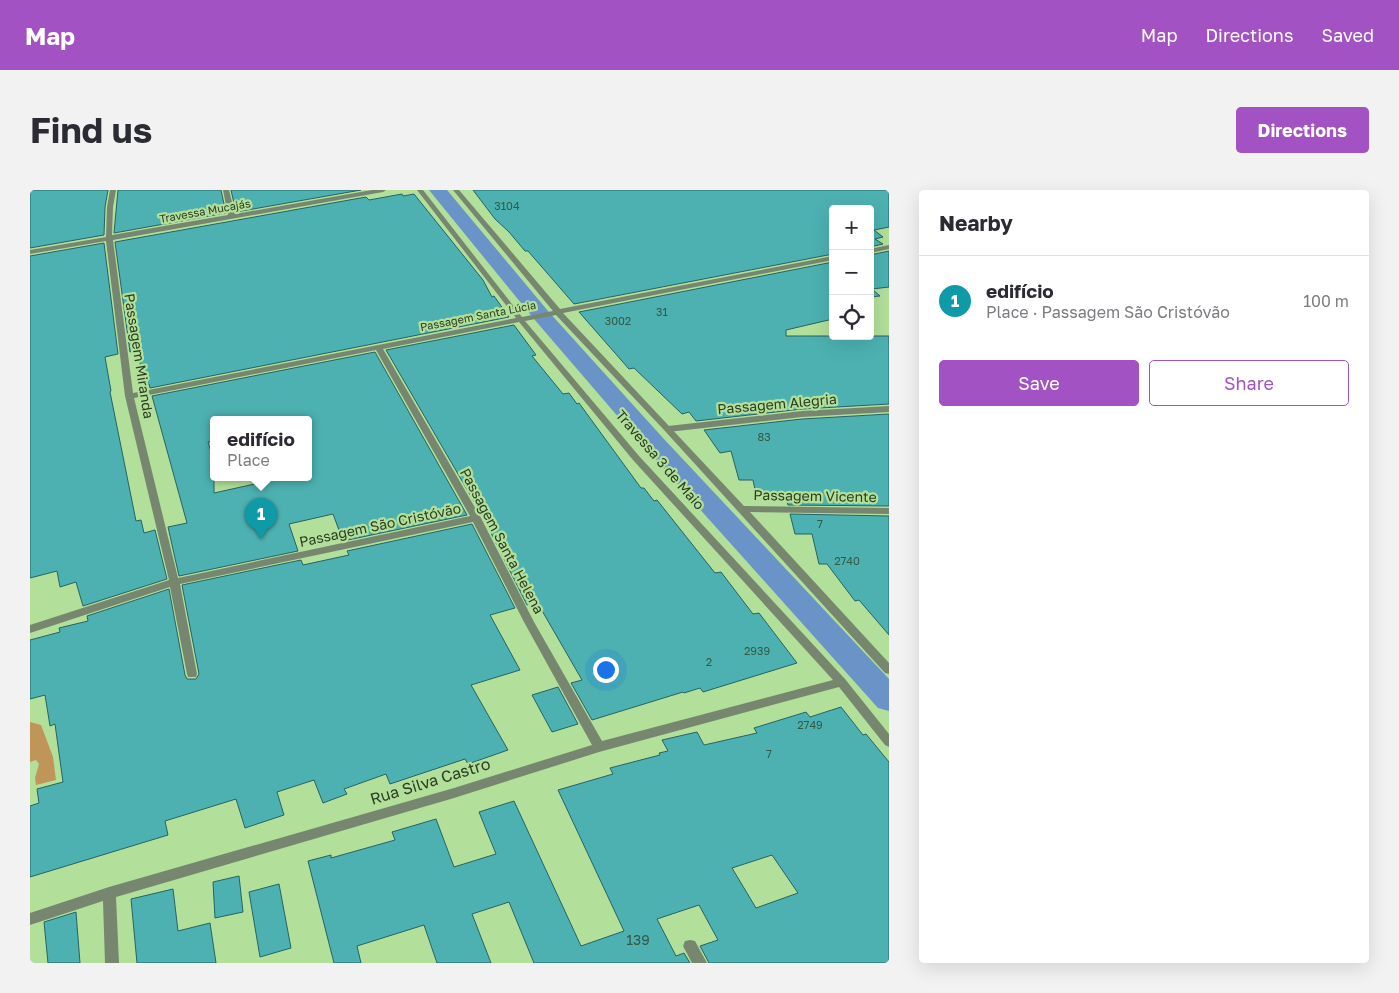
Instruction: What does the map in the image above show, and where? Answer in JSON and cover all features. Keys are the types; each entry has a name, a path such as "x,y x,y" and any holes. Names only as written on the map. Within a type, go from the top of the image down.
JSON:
{"street":[{"name":"Passagem Miranda","path":"113,190 110,207 109,237 129,396 174,582 192,674"},
{"path":"226,190 232,217"},
{"name":"Travessa Mucajás","path":"30,252 384,190"},
{"name":"Travessa 3 de Maio","path":"420,190 636,458 841,682 889,742"},
{"name":"Travessa 3 de Maio","path":"456,190 556,312 668,429 889,670"},
{"path":"874,250 889,247"},
{"name":"Passagem Santa Lúcia","path":"129,396 829,259"},
{"name":"Passagem Santa Helena","path":"379,348 476,518 529,622 599,747"},
{"name":"Passagem Alegria","path":"668,429 802,414 889,409"},
{"name":"Passagem Vicente","path":"740,509 889,511"},
{"name":"Passagem São Cristóvão","path":"30,629 174,582 476,518"},
{"name":"Rua Silva Castro","path":"30,919 109,893 454,793 599,747 841,682"},
{"path":"109,893 112,963"},
{"path":"690,946 700,963"}],"shaded area":[{"path":"30,722 41,725 53,757 56,780 36,785 35,778 39,764 36,760 30,762"}],"building":[{"path":"30,190 108,190 104,235 30,248"},
{"path":"118,190 221,190 226,213 114,233"},
{"path":"231,190 361,190 236,212"},
{"path":"473,190 889,190 889,227 874,230 874,205 829,205 829,255 574,304 528,251 525,251 495,219"},
{"path":"402,194 403,196 414,194 483,280 492,297 494,296 509,317 150,388 149,384 145,385 137,350 130,352 115,242 366,197 369,200"},
{"path":"874,230 883,237 875,239 883,244 874,246"},
{"path":"104,243 118,354 105,357 110,392 136,521 141,520 144,533 155,530 167,579 83,606 76,582 60,587 57,571 30,578 30,256"},
{"path":"889,251 889,287 874,289 874,254"},
{"path":"829,263 829,320 786,330 786,336 829,336 829,340 874,340 874,336 889,336 889,404 802,409 696,421 689,412 682,414 634,368 629,369 579,312"},
{"path":"874,291 880,296 874,297"},
{"path":"514,325 536,355 532,356 563,394 569,393 577,404 579,403 641,488 644,488 654,501 657,500 715,573 721,572 753,614 759,613 797,663 703,692 700,688 683,692 592,720 571,683 582,680 537,602 527,605 483,517 386,350"},
{"path":"375,352 467,515 343,541 333,514 289,524 298,551 179,576 168,527 187,523 152,396"},
{"path":"889,414 889,506 788,505 785,496 756,495 753,480 739,480 731,451 720,453 704,430 802,419"},
{"path":"790,514 889,516 889,635 859,600 855,601 827,564 819,564 812,534 795,534"},
{"path":"472,524 515,608 490,615 520,670 471,685 508,750 468,764 465,759 390,784 386,774 344,789 347,794 323,803 314,780 277,792 284,815 245,828 236,799 165,821 168,835 30,877 30,806 39,803 37,789 63,782 55,724 50,726 45,695 30,699 30,640 60,632 59,628 88,621 87,616 169,589 185,675 187,679 196,679 199,674 182,585 301,560 303,565 349,555 347,551"},
{"path":"558,687 578,724 552,732 532,695"},
{"path":"841,707 863,735 866,734 889,762 889,963 709,963 700,946 718,940 699,905 657,919 676,956 684,953 690,963 534,963 509,902 472,914 491,963 437,963 424,925 357,946 361,963 334,963 308,861 331,855 331,858 395,840 392,832 436,819 454,867 496,854 479,812 514,801 581,946 624,931 558,790 613,774 610,768 660,755 659,753 668,751 662,740 697,732 704,745 757,733 754,728 806,712 810,717","holes":["772,855 798,893 756,908 732,868"]},
{"path":"239,876 243,912 215,918 213,882"},
{"path":"279,884 291,948 260,957 249,892"},
{"path":"173,889 178,931 210,923 216,963 137,963 131,899"},
{"path":"76,912 80,963 48,963 44,922"}],"waterway":[{"path":"438,190 541,315 654,443 889,699"}],"place":[{"name":"edifício","path":"261,539"}]}
